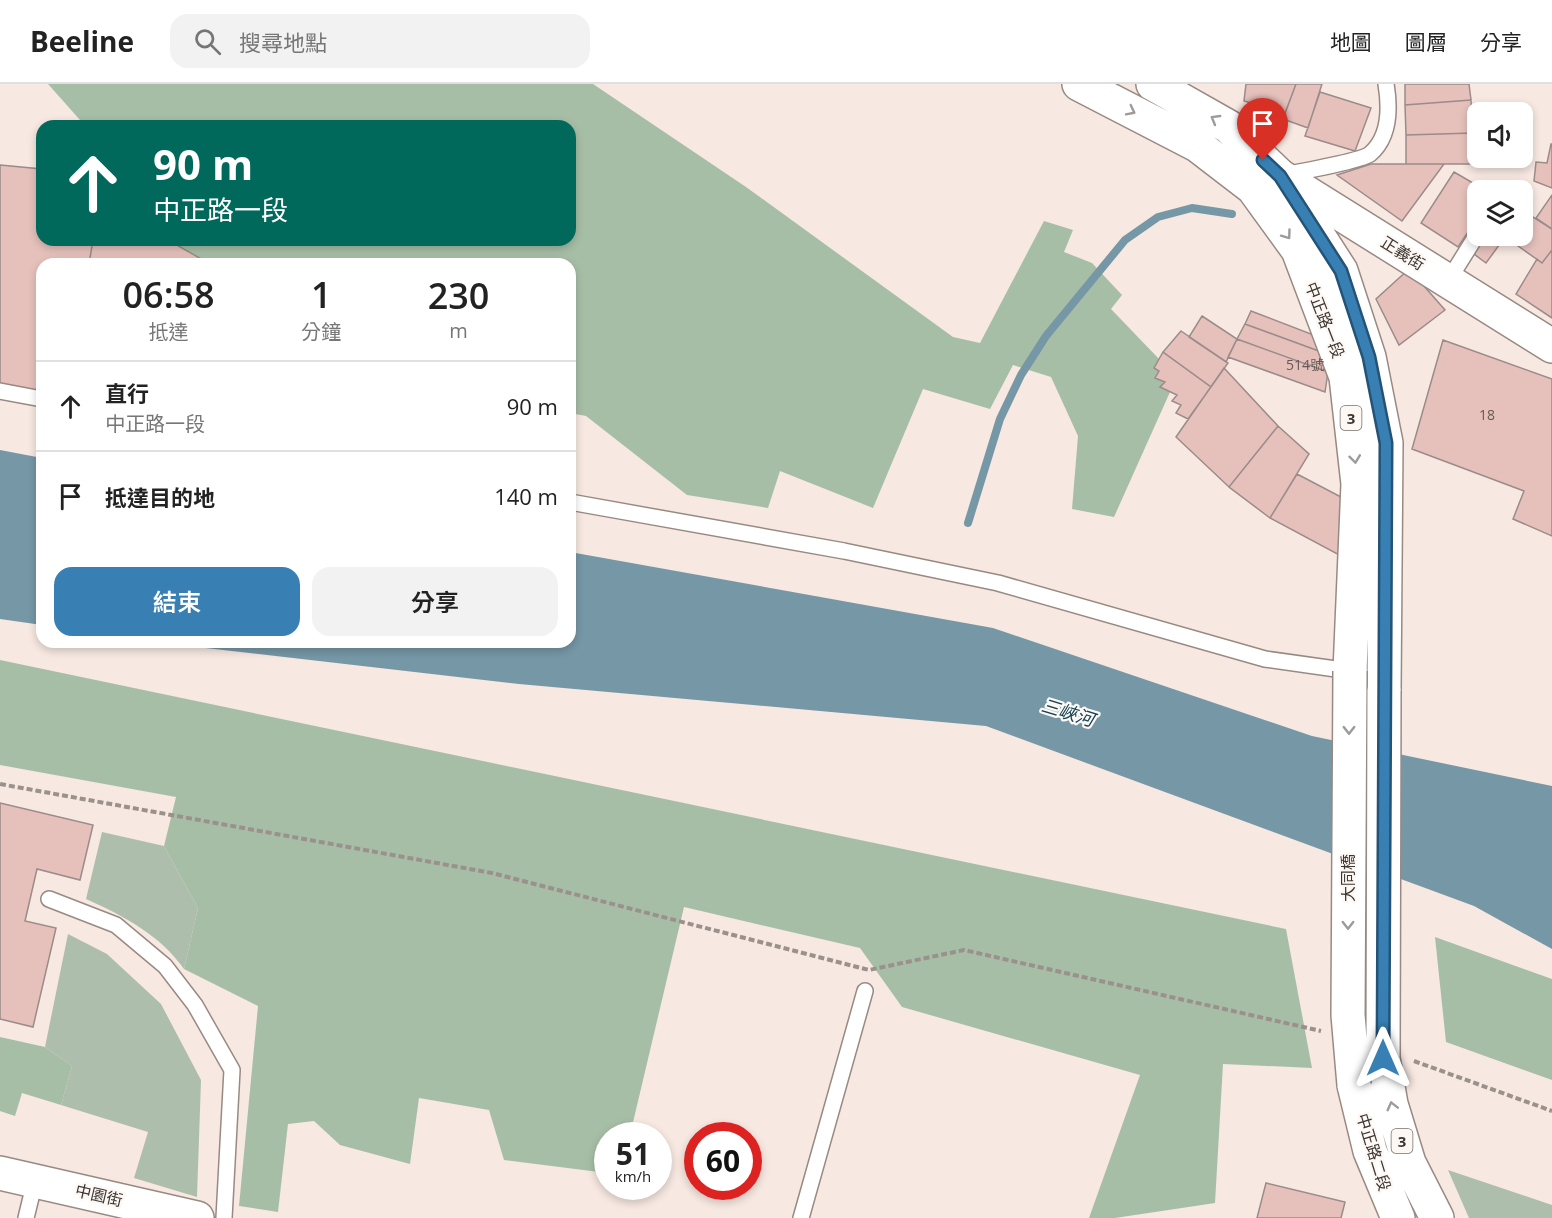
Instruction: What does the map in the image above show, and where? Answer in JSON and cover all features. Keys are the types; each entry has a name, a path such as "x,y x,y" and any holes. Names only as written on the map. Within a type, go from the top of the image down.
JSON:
{"main road":[{"name":"中正路一段","path":"1079,84 1267,182 1298,250 1346,377 1358,484 1350,671"},
{"name":"中正路一段","path":"1153,84 1229,127 1267,182 1341,271 1369,357 1386,443 1384,691 1398,1059"},
{"name":"正義街","path":"1267,182 1448,281 1552,346"},
{"name":"大同橋","path":"1350,671 1348,1015 1354,1085"},
{"name":"中正路二段","path":"1398,1059 1391,1104 1409,1163 1437,1218"},
{"name":"中正路二段","path":"1354,1085 1371,1150 1387,1197 1398,1218"},
{"name":"中園街","path":"0,1173 197,1218"}],"lane":[{"path":"1267,182 1369,155 1384,136 1389,103 1386,84"},
{"path":"1448,281 1470,246"},
{"path":"0,391 36,398"},
{"path":"576,503 844,550 998,583 1265,659 1350,671"},
{"path":"50,899 116,925 165,966 195,1005 232,1070 224,1218"},
{"path":"801,1218 865,991"},
{"path":"26,1218 35,1181"}],"path":[{"path":"0,784 492,873 869,970 964,950 1323,1031"},
{"path":"1398,1059 1552,1111"}],"green space":[{"path":"48,84 593,84 746,187 953,337 980,343 1044,221 1073,230 1064,252 1092,263 1122,295 1111,309 1159,359 1154,367 1159,371 1155,378 1165,382 1160,387 1170,392 1114,517 1072,509 1078,436 1051,377 1013,365 990,409 923,389 873,508 780,471 768,508 687,495 586,416 576,414 576,258 200,258 178,246 576,246 576,120 80,120"},
{"path":"0,660 1286,929 1312,1068 1223,1064 1215,1203 1115,1218 1089,1218 1140,1075 902,1007 860,948 684,907 633,1122 594,1122 594,1171 504,1160 489,1110 419,1098 410,1164 340,1145 314,1121 288,1124 278,1212 239,1206 258,1006 184,969 198,908 164,846 176,797 0,765"},
{"path":"102,832 164,846 198,908 184,969 152,936 114,912 86,899"},
{"path":"68,934 107,954 161,1004 201,1080 197,1197 134,1178 148,1132 61,1105 72,1066 45,1047"},
{"path":"1435,937 1552,979 1552,1080 1446,1042"},
{"path":"0,1037 45,1047 72,1066 61,1105 22,1093 15,1116 0,1111"},
{"path":"1448,1170 1552,1205 1552,1218 1469,1218"}],"water":[{"path":"0,450 36,457 36,624 0,619"},
{"name":"三峽河","path":"576,553 993,628 1312,736 1552,786 1552,949 1474,906 986,726 519,684 205,648 576,648"}],"building":[{"path":"1246,84 1296,84 1285,113 1244,101"},
{"path":"1296,84 1322,84 1308,128 1283,119"},
{"path":"1405,84 1469,84 1471,100 1405,105"},
{"path":"1320,92 1371,108 1355,151 1305,136"},
{"path":"1471,100 1471,102 1467,102 1467,133 1406,135 1405,105"},
{"path":"1467,133 1467,164 1406,164 1406,135"},
{"path":"1551,144 1552,188 1534,181 1536,162 1547,163"},
{"path":"1371,164 1444,164 1402,221 1337,175"},
{"path":"0,165 36,168 36,246 92,246 90,258 36,258 36,391 0,384"},
{"path":"1454,172 1468,180 1467,234 1458,247 1421,223"},
{"path":"1552,195 1552,229 1536,218"},
{"path":"1533,217 1552,229 1552,250 1542,263 1518,246 1533,246"},
{"path":"92,246 178,246 200,258 90,258"},
{"path":"1479,246 1498,246 1486,263 1474,254"},
{"path":"1552,250 1552,318 1516,294 1537,259 1542,263"},
{"path":"1409,269 1445,310 1399,345 1376,299"},
{"path":"1251,311 1324,339 1327,354 1245,324"},
{"path":"1202,316 1237,339 1226,362 1189,337"},
{"path":"1245,324 1327,354 1328,372 1237,339"},
{"path":"1181,331 1228,363 1211,387 1163,352"},
{"path":"1237,339 1328,372 1325,392 1228,357"},
{"path":"1443,340 1552,379 1552,536 1513,519 1524,491 1412,449"},
{"path":"1163,352 1211,387 1188,419 1176,413 1181,405 1172,401 1177,395 1160,387 1165,382 1155,378 1159,371 1154,368"},
{"path":"1224,368 1278,426 1229,487 1176,437"},
{"path":"1278,426 1309,454 1270,518 1229,487"},
{"path":"1297,474 1341,497 1343,557 1270,518"},
{"path":"0,803 93,825 80,880 37,869 25,921 56,928 33,1027 0,1019"},
{"path":"1266,1183 1345,1202 1341,1218 1257,1218"}],"waterway":[{"path":"968,523 1000,419 1021,375 1046,336 1125,240 1158,217 1192,208 1232,214"}],"route":[{"path":"1263,160 1280,176 1341,271 1369,357 1386,443 1383,1058"}]}
